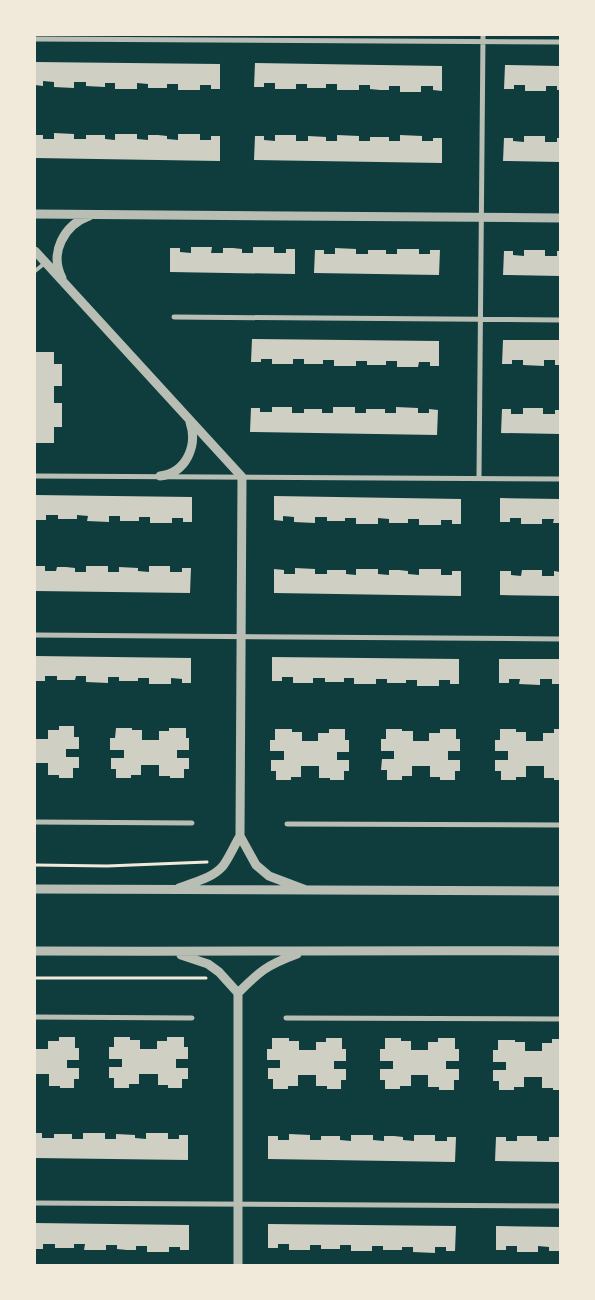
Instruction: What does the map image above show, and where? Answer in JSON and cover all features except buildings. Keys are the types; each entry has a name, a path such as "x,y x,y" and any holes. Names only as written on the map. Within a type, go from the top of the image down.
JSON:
{"street":[{"path":"479,478 483,35"},
{"path":"35,39 560,42"},
{"path":"35,214 560,218"},
{"path":"66,285 59,271 57,256 60,241 69,228 81,219 94,214"},
{"path":"35,251 242,477 240,836 223,866 212,876 171,890"},
{"path":"174,317 560,320"},
{"path":"160,476 169,475 177,471 188,458 192,440 189,420"},
{"path":"35,476 560,478"},
{"path":"35,635 560,639"},
{"path":"35,822 192,823"},
{"path":"288,824 560,825"},
{"path":"240,836 256,865 269,876 306,890"},
{"path":"35,888 560,891"},
{"path":"238,994 258,972 274,962 305,950"},
{"path":"35,951 560,951"},
{"path":"172,952 208,964 219,972 238,994 238,1265"},
{"path":"35,1017 192,1018"},
{"path":"286,1018 560,1019"},
{"path":"35,1203 560,1206"}],"lane":[{"path":"35,271 45,262"}],"path":[{"path":"35,866 107,866 225,862"},
{"path":"35,978 224,978"}]}
